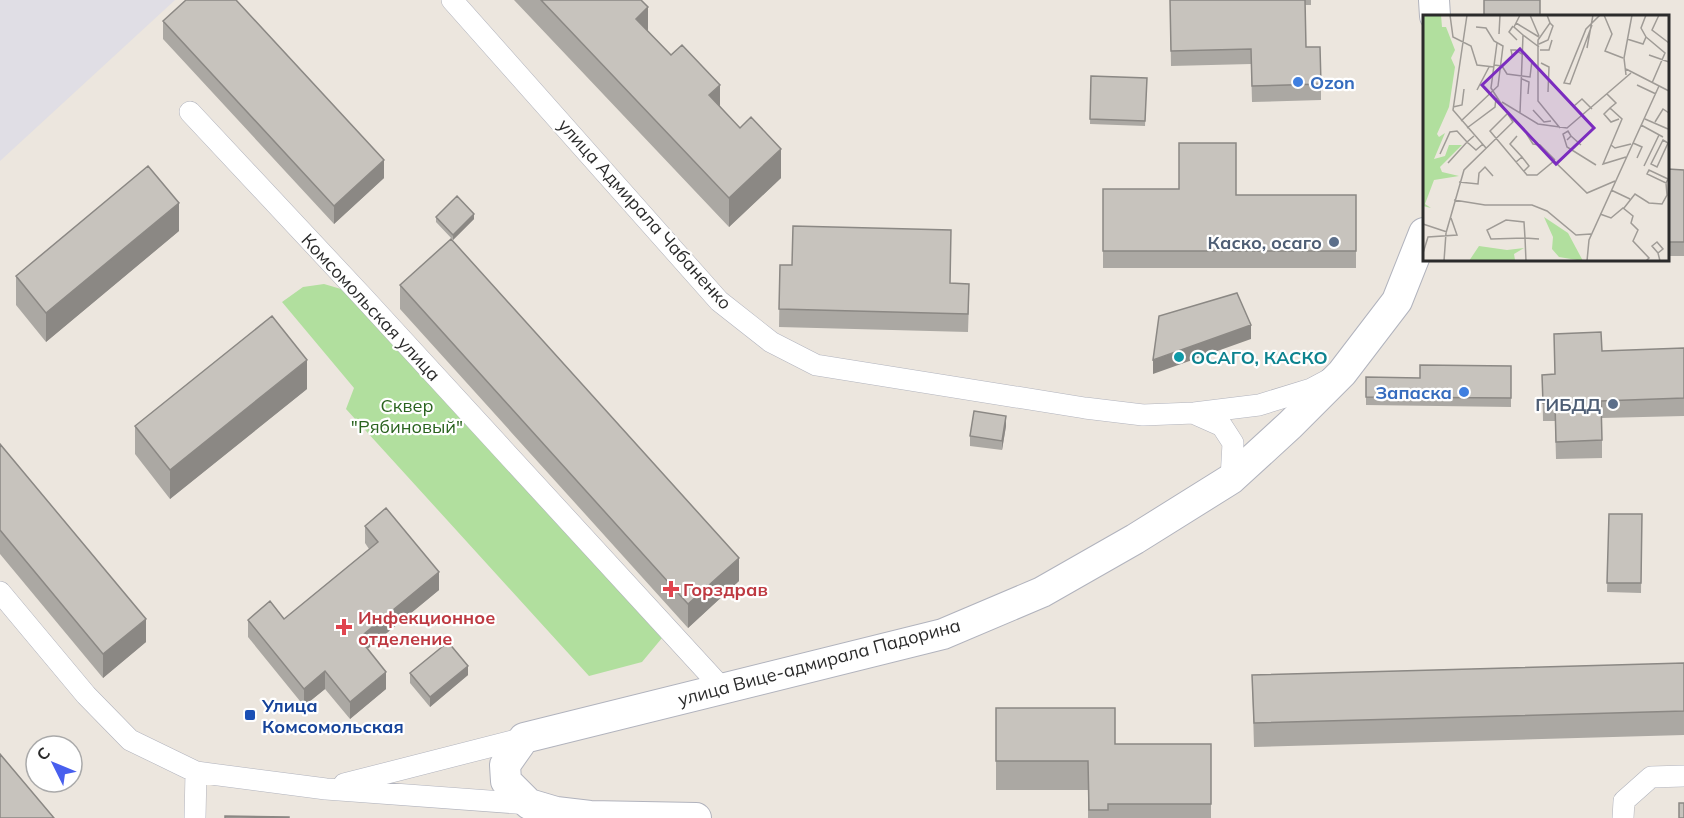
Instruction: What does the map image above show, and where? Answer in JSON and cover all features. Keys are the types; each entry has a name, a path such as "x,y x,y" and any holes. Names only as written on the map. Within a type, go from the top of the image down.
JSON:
{"street":[{"name":"улица Адмирала Чабаненко","path":"452,0 719,301 771,342 816,365 1143,415 1194,413 1259,405 1311,389 1342,374"},
{"path":"1434,0 1435,15"},
{"name":"Комсомольская улица","path":"190,112 722,688"},
{"name":"улица Вице-адмирала Падорина","path":"524,738 943,634 1042,592 1135,539 1231,479 1290,425 1342,374 1396,301 1423,238"},
{"name":"улица Адмирала Чабаненко","path":"1194,413 1222,426 1233,444 1231,479"},
{"path":"0,592 86,695 130,740 196,772 326,789 529,804 556,812 590,816 696,818"},
{"path":"326,789 524,738"},
{"path":"524,738 505,765 506,781 529,804"},
{"path":"195,818 196,772"},
{"path":"1623,818 1624,801 1651,777 1684,776"}],"shaded area":[{"path":"0,0 175,0 0,161"}],"green space":[{"name":"Сквер \"Рябиновый\"","path":"324,284 341,289 362,304 662,638 642,662 589,676 346,409 354,388 282,302 303,287"}],"building":[{"path":"186,0 236,0 384,160 334,206 163,21"},
{"path":"541,0 641,0 648,7 636,19 671,55 682,45 720,85 709,95 740,128 751,117 781,149 729,198"},
{"path":"1170,0 1305,0 1306,47 1320,47 1321,84 1252,86 1251,49 1171,51"},
{"path":"1484,0 1540,0 1540,15 1484,15"},
{"path":"1091,76 1147,78 1145,121 1090,119"},
{"path":"1179,143 1236,143 1236,195 1356,195 1356,251 1103,251 1103,189 1179,189"},
{"path":"148,166 179,203 46,313 16,276"},
{"path":"1669,169 1684,170 1684,242 1669,242"},
{"path":"457,196 474,214 453,235 436,217"},
{"path":"793,226 951,230 950,283 969,284 968,314 779,309 780,265 792,265"},
{"path":"451,239 739,558 688,604 400,285"},
{"name":"ОСАГО, КАСКО","path":"1237,293 1251,325 1153,360 1159,316"},
{"path":"272,316 307,360 170,470 135,426"},
{"name":"ГИБДД","path":"1601,332 1602,351 1684,348 1684,398 1601,401 1602,440 1556,442 1555,403 1543,403 1542,375 1555,374 1554,334"},
{"path":"1420,365 1511,366 1511,398 1366,397 1366,377 1420,378"},
{"path":"974,411 1006,416 1002,441 970,436"},
{"path":"0,444 146,619 103,654 0,530"},
{"name":"Инфекционное отделение","path":"386,508 439,572 359,638 386,672 350,702 325,671 304,689 248,620 270,601 284,619 378,542 365,526"},
{"path":"1609,514 1642,514 1641,583 1607,583"},
{"path":"448,642 468,666 430,697 410,673"},
{"path":"1684,663 1684,711 1254,723 1252,675"},
{"path":"996,708 1115,708 1115,744 1211,744 1211,804 1108,804 1108,810 1089,810 1088,761 996,761"},
{"path":"0,754 24,782 24,794 34,794 54,818 0,818"},
{"path":"1679,803 1684,803 1684,818 1679,818"},
{"path":"225,816 289,817 289,818 225,818"}],"place":[{"name":"Ozon","path":"1298,82"},
{"name":"Каско, осаго","path":"1334,242"},
{"name":"ОСАГО, КАСКО","path":"1179,357"},
{"name":"Запаска","path":"1464,392"},
{"name":"ГИБДД","path":"1613,404"},
{"name":"Горздрав","path":"671,589"},
{"name":"Инфекционное отделение","path":"344,627"},
{"name":"Улица Комсомольская","path":"250,715"}]}
